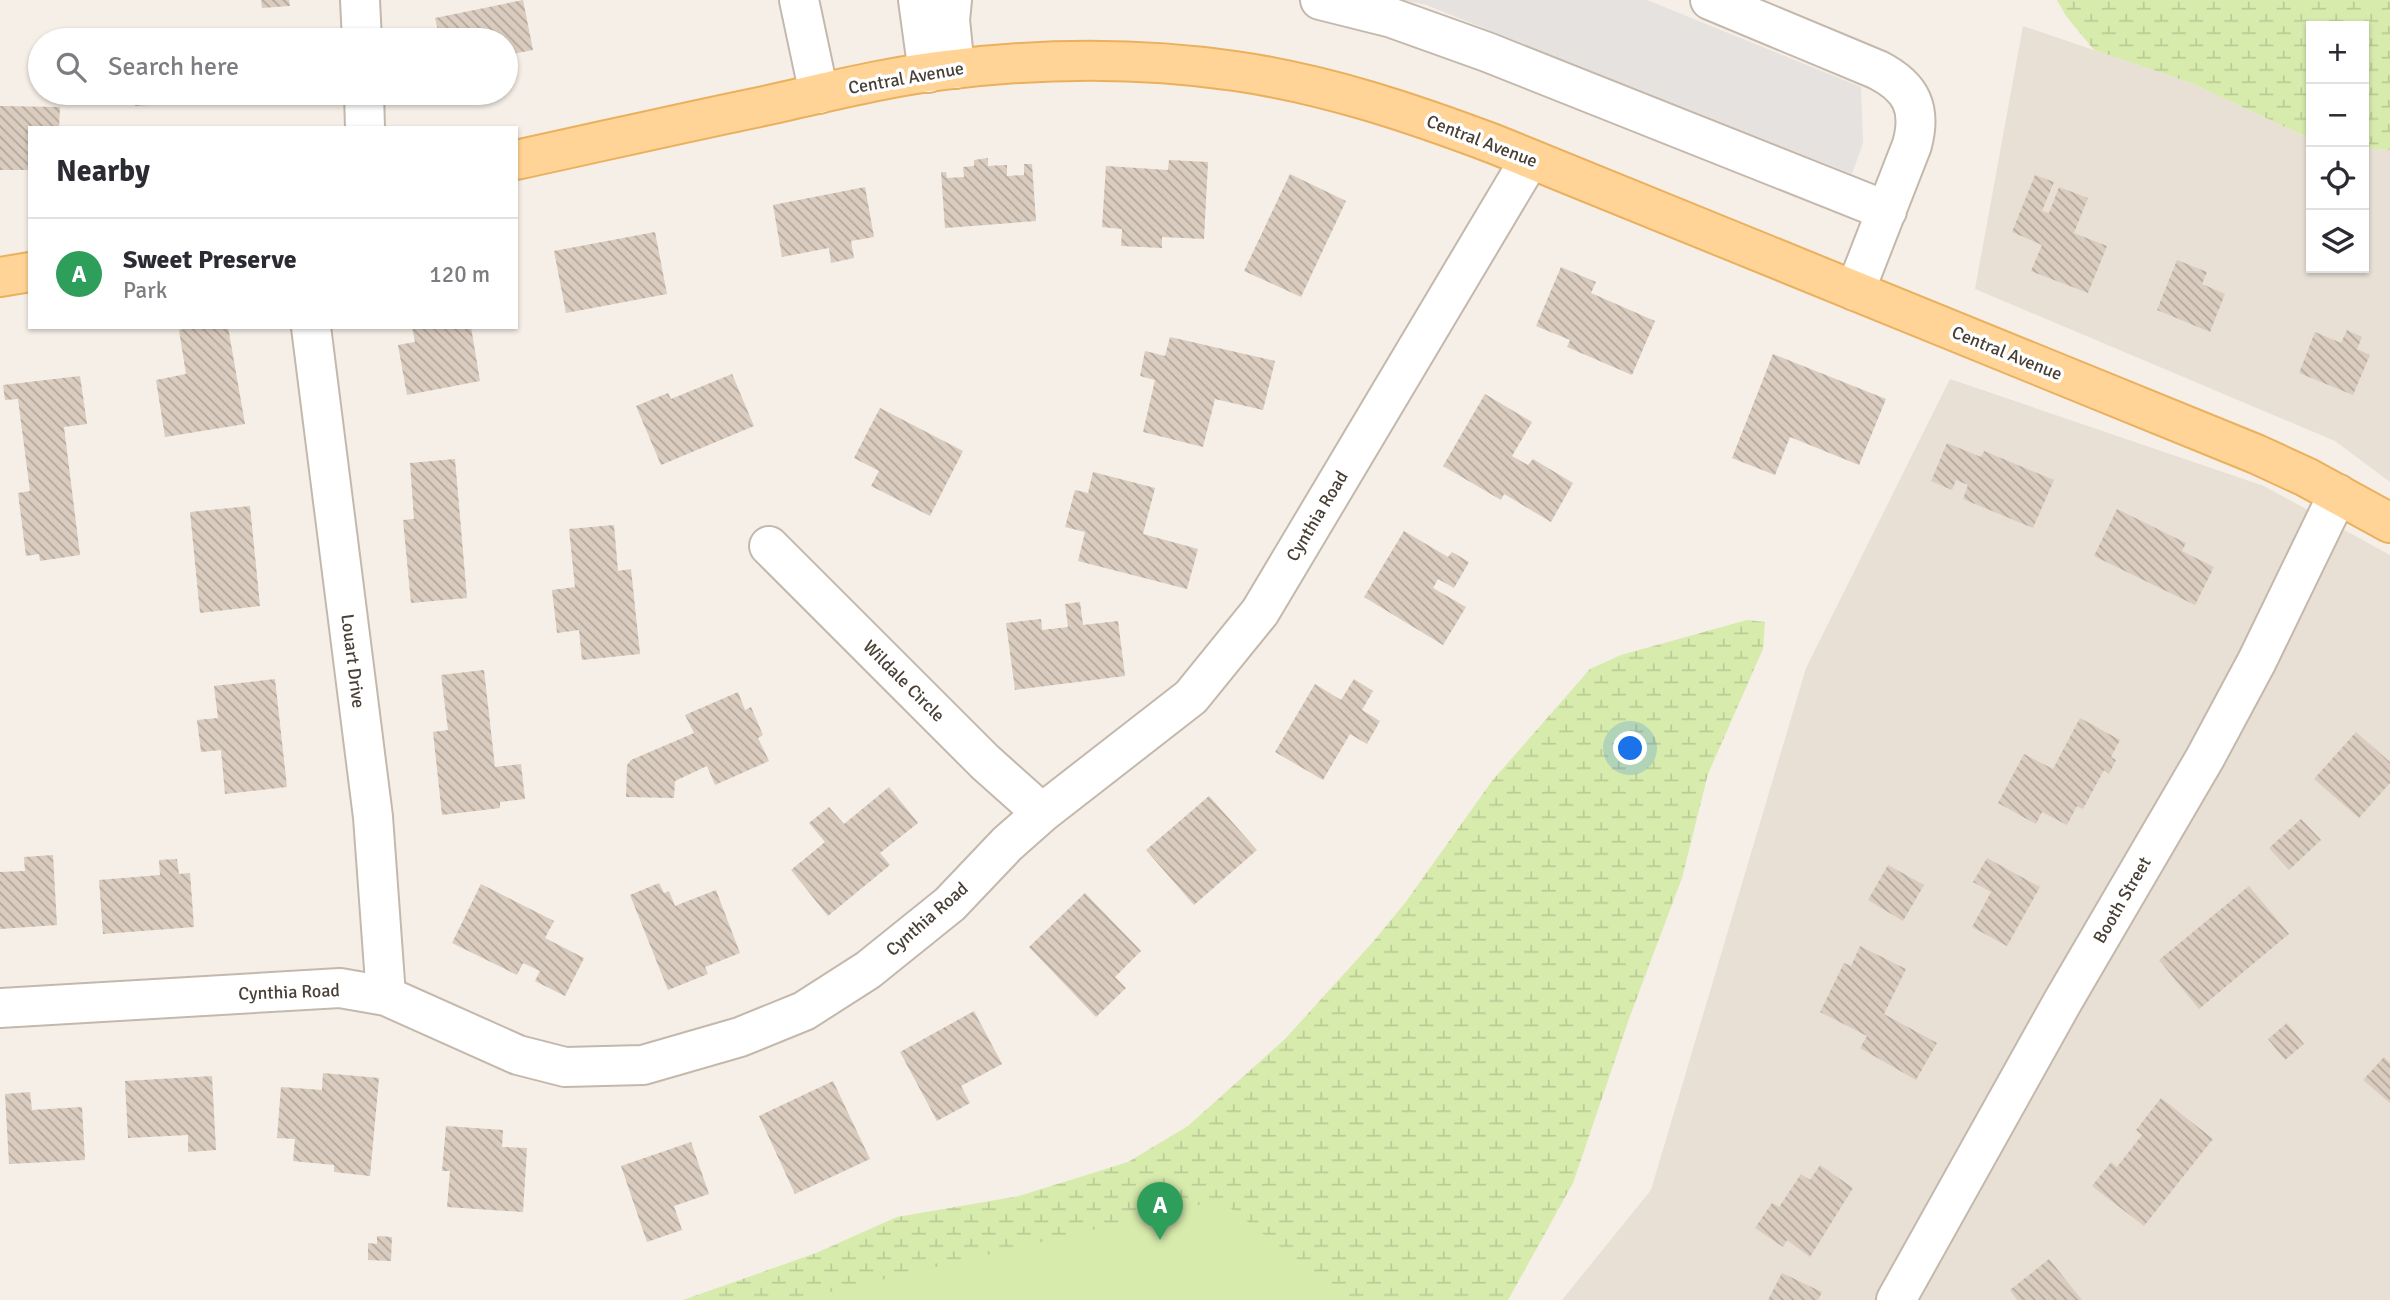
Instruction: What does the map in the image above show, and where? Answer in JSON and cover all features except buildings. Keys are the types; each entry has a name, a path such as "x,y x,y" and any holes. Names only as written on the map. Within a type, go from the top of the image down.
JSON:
{"main road":[{"name":"Central Avenue","path":"518,160 819,94 942,71 1028,62 1172,64 1233,70 1303,83 1362,98 1432,121 1530,159 2256,454 2389,521"},
{"path":"0,278 28,272"}],"street":[{"path":"360,0 361,28"},
{"path":"799,0 819,94"},
{"path":"918,0 942,71"},
{"path":"942,71 952,0"},
{"path":"1320,0 1392,18 1487,52 1887,211"},
{"path":"1710,0 1878,71 1906,89 1915,111 1914,136 1855,291"},
{"path":"364,105 365,126"},
{"name":"Cynthia Road","path":"0,1008 340,988 386,996 519,1055 565,1068 643,1065 740,1037 804,1011 868,970 950,904 1007,844 1042,813 1191,697 1260,612 1530,159"},
{"name":"Louart Drive","path":"311,329 373,817 386,996"},
{"name":"Booth Street","path":"1906,1295 2063,1001 2205,758 2257,662 2338,494"},
{"name":"Wildale Circle","path":"769,546 985,762 1042,813"}],"shaded area":[{"path":"1403,0 1647,0 1861,87 1863,143 1852,174 1426,5"},
{"path":"2023,26 2191,83 2306,137 2306,273 2369,273 2369,148 2390,150 2390,482 2335,441 1975,289"},
{"path":"1950,379 2264,486 2390,555 2390,1300 1562,1300 1651,1190 1806,668"}],"green space":[{"path":"2057,0 2390,0 2390,150 2369,148 2369,21 2306,21 2306,137 2191,83 2094,50 2066,16"},
{"path":"1747,620 1765,622 1763,649 1708,774 1682,878 1630,1016 1573,1183 1508,1300 683,1300 816,1253 897,1217 1019,1196 1128,1162 1188,1126 1285,1039 1372,943 1405,903 1492,781 1590,669 1621,655"},
{"path":"1220,1200 1321,1279 1341,1300 796,1300"}],"place":[{"name":"Sweet Preserve","path":"1160,1240"}]}
